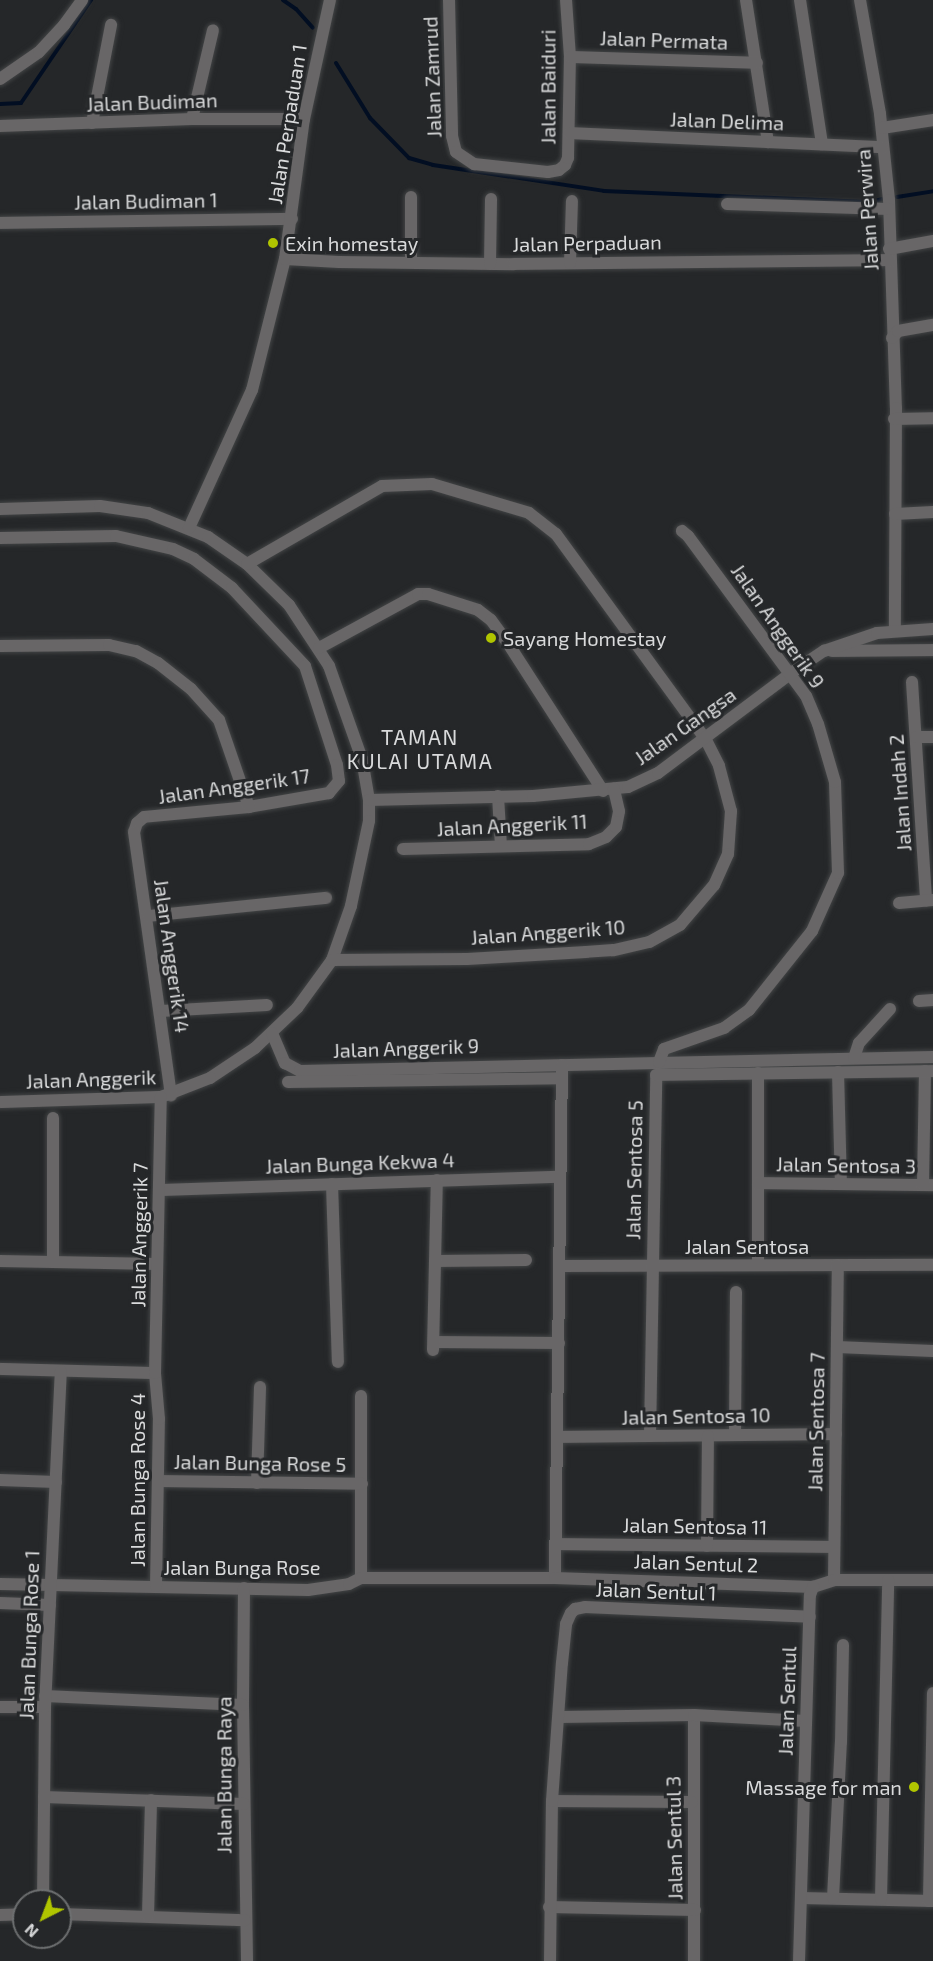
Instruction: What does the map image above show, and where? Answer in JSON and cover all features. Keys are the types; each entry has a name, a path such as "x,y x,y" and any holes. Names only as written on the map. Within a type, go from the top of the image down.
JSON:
{"street":[{"path":"0,78 39,52 64,26 82,0"},
{"name":"Jalan Perpaduan 1","path":"189,528 252,390 285,259 304,119 330,0"},
{"name":"Jalan Zamrud","path":"449,0 452,136 456,152"},
{"name":"Jalan Baiduri","path":"456,152 474,164 548,172 565,165 570,133 570,57 566,0"},
{"path":"746,0 768,142"},
{"path":"800,0 822,144"},
{"name":"Jalan Perwira","path":"860,0 882,128 889,199 896,408 894,419 895,631"},
{"path":"92,123 111,25"},
{"path":"192,119 213,30"},
{"name":"Jalan Permata","path":"570,57 757,63"},
{"name":"Jalan Budiman","path":"0,126 192,119 304,119"},
{"path":"882,128 933,120"},
{"name":"Jalan Delima","path":"570,133 883,147"},
{"path":"411,197 411,262"},
{"path":"490,199 490,264"},
{"path":"727,204 889,199"},
{"path":"570,264 572,201"},
{"name":"Jalan Budiman 1","path":"0,223 292,219"},
{"name":"Jalan Perpaduan","path":"285,259 570,264 890,255 933,241"},
{"path":"892,338 898,331 933,325"},
{"path":"894,419 933,418"},
{"name":"Jalan Anggerik 10","path":"247,564 382,486 432,484 529,513 544,522 556,534 705,738 718,766 731,811 728,854 714,885 680,925 649,942 613,951 467,958 332,960"},
{"name":"Jalan Anggerik","path":"0,509 118,507 148,513 189,528 224,547 247,564 289,605 319,648 352,727 362,759 369,800 366,842 351,906 332,960 297,1008 272,1033 238,1061 210,1078 166,1096 0,1102"},
{"path":"896,514 933,512"},
{"name":"Jalan Anggerik 9","path":"272,1033 285,1062 300,1071 562,1065 657,1069 664,1049 724,1028 749,1010 812,931 838,873 835,782 818,724 806,696 791,673 682,531"},
{"name":"Jalan Anggerik 17","path":"0,538 116,536 183,553 208,569 238,595 305,666 337,765 339,781 335,788 329,793 249,807 144,817 137,823"},
{"name":"Jalan Anggerik 11","path":"319,648 418,594 478,610 491,620 608,790 619,819 616,827 606,837 589,844 403,849"},
{"name":"Jalan Gangsa","path":"369,800 498,796 628,788 658,773 791,673 828,649 878,633 933,630"},
{"path":"0,646 109,645 136,651 158,663 191,689 219,720 249,807"},
{"path":"828,649 933,650"},
{"name":"Jalan Indah 2","path":"912,682 929,900"},
{"path":"916,737 933,737"},
{"path":"498,796 501,846"},
{"name":"Jalan Anggerik 14","path":"137,823 134,832 161,1011 166,1096"},
{"path":"148,916 326,898"},
{"path":"899,903 929,900"},
{"path":"919,1001 933,1000"},
{"path":"161,1011 267,1005"},
{"path":"854,1058 859,1043 890,1008"},
{"path":"657,1069 854,1058 933,1057"},
{"path":"555,1578 562,1065"},
{"path":"657,1069 758,1073 929,1071 928,1185"},
{"name":"Jalan Sentosa 5","path":"650,1436 657,1069"},
{"path":"838,1072 841,1184"},
{"path":"758,1073 758,1265"},
{"path":"288,1082 562,1078"},
{"name":"Jalan Anggerik 7","path":"155,1373 157,1264 166,1096"},
{"path":"52,1262 53,1118"},
{"name":"Jalan Bunga Kekwa 4","path":"160,1190 560,1177"},
{"path":"437,1180 433,1346 560,1343"},
{"name":"Jalan Sentosa 3","path":"758,1183 928,1185"},
{"path":"332,1184 338,1362"},
{"path":"435,1261 526,1260"},
{"path":"0,1261 157,1264"},
{"name":"Jalan Sentosa 7","path":"834,1580 838,1265"},
{"name":"Jalan Sentosa","path":"560,1266 933,1265"},
{"path":"735,1435 736,1292"},
{"path":"837,1347 933,1351"},
{"path":"0,1369 155,1373"},
{"name":"Jalan Bunga Rose 1","path":"43,1889 45,1701 61,1371"},
{"name":"Jalan Bunga Rose 4","path":"155,1373 159,1419 156,1586"},
{"path":"257,1482 260,1387"},
{"path":"361,1396 361,1578"},
{"name":"Jalan Sentosa 10","path":"558,1437 836,1434"},
{"path":"707,1546 708,1436"},
{"path":"0,1480 56,1482"},
{"name":"Jalan Bunga Rose 5","path":"158,1481 362,1484"},
{"name":"Jalan Sentosa 11","path":"556,1544 834,1547"},
{"name":"Jalan Bunga Rose","path":"0,1584 308,1590 349,1584 361,1578 555,1578"},
{"name":"Jalan Sentul 2","path":"555,1578 813,1587 834,1580 933,1580"},
{"path":"881,1899 888,1580"},
{"name":"Jalan Sentul","path":"799,1961 810,1595 813,1587"},
{"name":"Jalan Bunga Raya","path":"244,1588 246,1961"},
{"path":"0,1604 50,1605"},
{"name":"Jalan Sentul 1","path":"560,1717 566,1624 575,1609 810,1617"},
{"path":"833,1898 842,1742 843,1645"},
{"path":"801,1898 931,1901 933,1693"},
{"path":"0,1707 45,1701 243,1706"},
{"path":"550,1961 552,1802 560,1717 694,1715 806,1721"},
{"name":"Jalan Sentul 3","path":"694,1715 694,1961"},
{"path":"44,1797 244,1804"},
{"path":"148,1916 151,1800"},
{"path":"552,1802 693,1802"},
{"path":"549,1906 695,1910"},
{"path":"72,1914 245,1920"}],"waterway":[{"path":"0,104 21,103 91,0"},
{"path":"283,0 296,9 313,28"},
{"path":"336,63 370,118 409,158 433,165 604,191 872,202 882,199"},
{"path":"897,197 933,191"}],"place":[{"name":"Exin homestay","path":"273,243"},
{"name":"Sayang Homestay","path":"491,638"},
{"name":"Massage for man","path":"914,1787"}],"district":[{"name":"TAMAN KULAI UTAMA","path":"420,749"}]}
